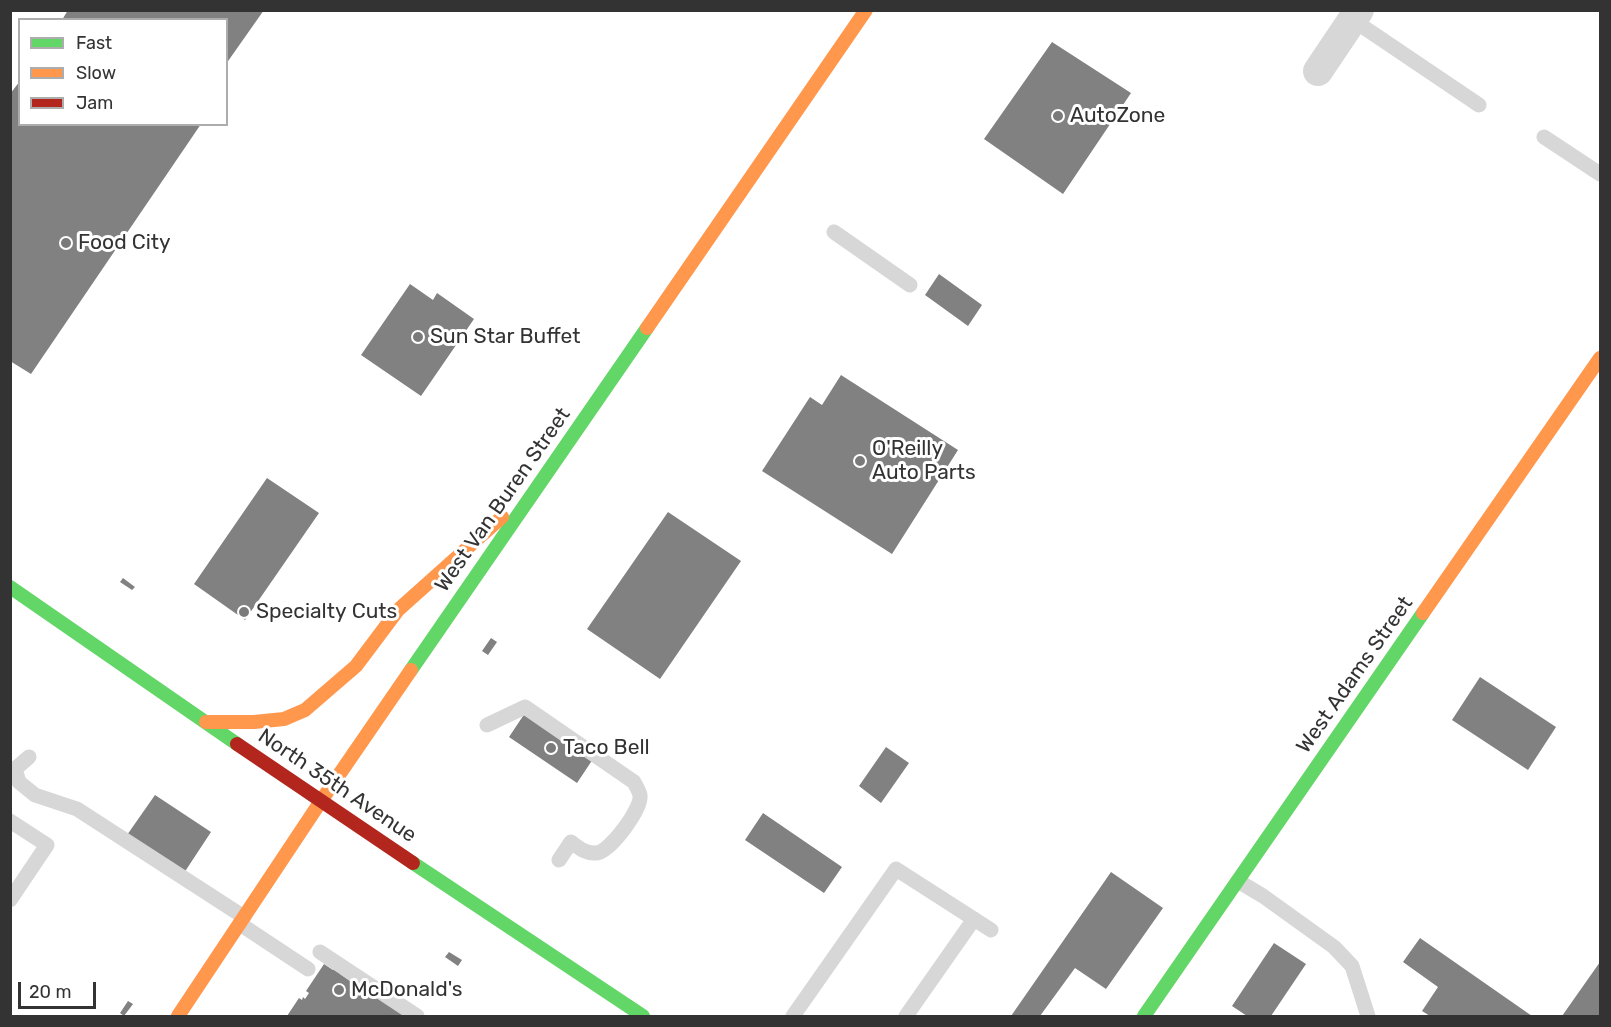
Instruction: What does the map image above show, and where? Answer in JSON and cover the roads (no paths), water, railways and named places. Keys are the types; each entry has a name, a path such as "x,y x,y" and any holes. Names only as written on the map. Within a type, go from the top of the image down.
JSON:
{"main road":[{"name":"West Van Buren Street","path":"178,1017 321,801 866,10"},
{"name":"West Adams Street","path":"1144,1017 1600,358"},
{"path":"206,722 254,722 284,719 305,710 356,666 398,610 541,482"},
{"name":"North 35th Avenue","path":"10,587 321,801 643,1017"}],"street":[{"path":"1318,71 1356,15"}],"lane":[{"path":"1356,15 1479,105"},
{"path":"1544,137 1600,174"},
{"path":"834,232 910,285"},
{"path":"487,725 525,707 634,782 640,796 636,810 613,844 599,853 586,852 571,842 559,860"},
{"path":"29,757 15,769 19,782 35,795 77,809 242,921 308,969"},
{"path":"10,821 47,845 10,900"},
{"path":"801,1014 896,870 992,930"},
{"path":"1238,881 1263,896 1334,947 1352,966 1368,1017"},
{"path":"906,1017 974,919"},
{"path":"320,952 417,1017"}],"place":[{"name":"AutoZone","path":"1058,116"},
{"name":"Food City","path":"66,243"},
{"name":"Sun Star Buffet","path":"418,337"},
{"name":"O'Reilly Auto Parts","path":"860,461"},
{"name":"Specialty Cuts","path":"244,612"},
{"name":"Taco Bell","path":"551,748"},
{"name":"McDonald's","path":"339,990"}]}
